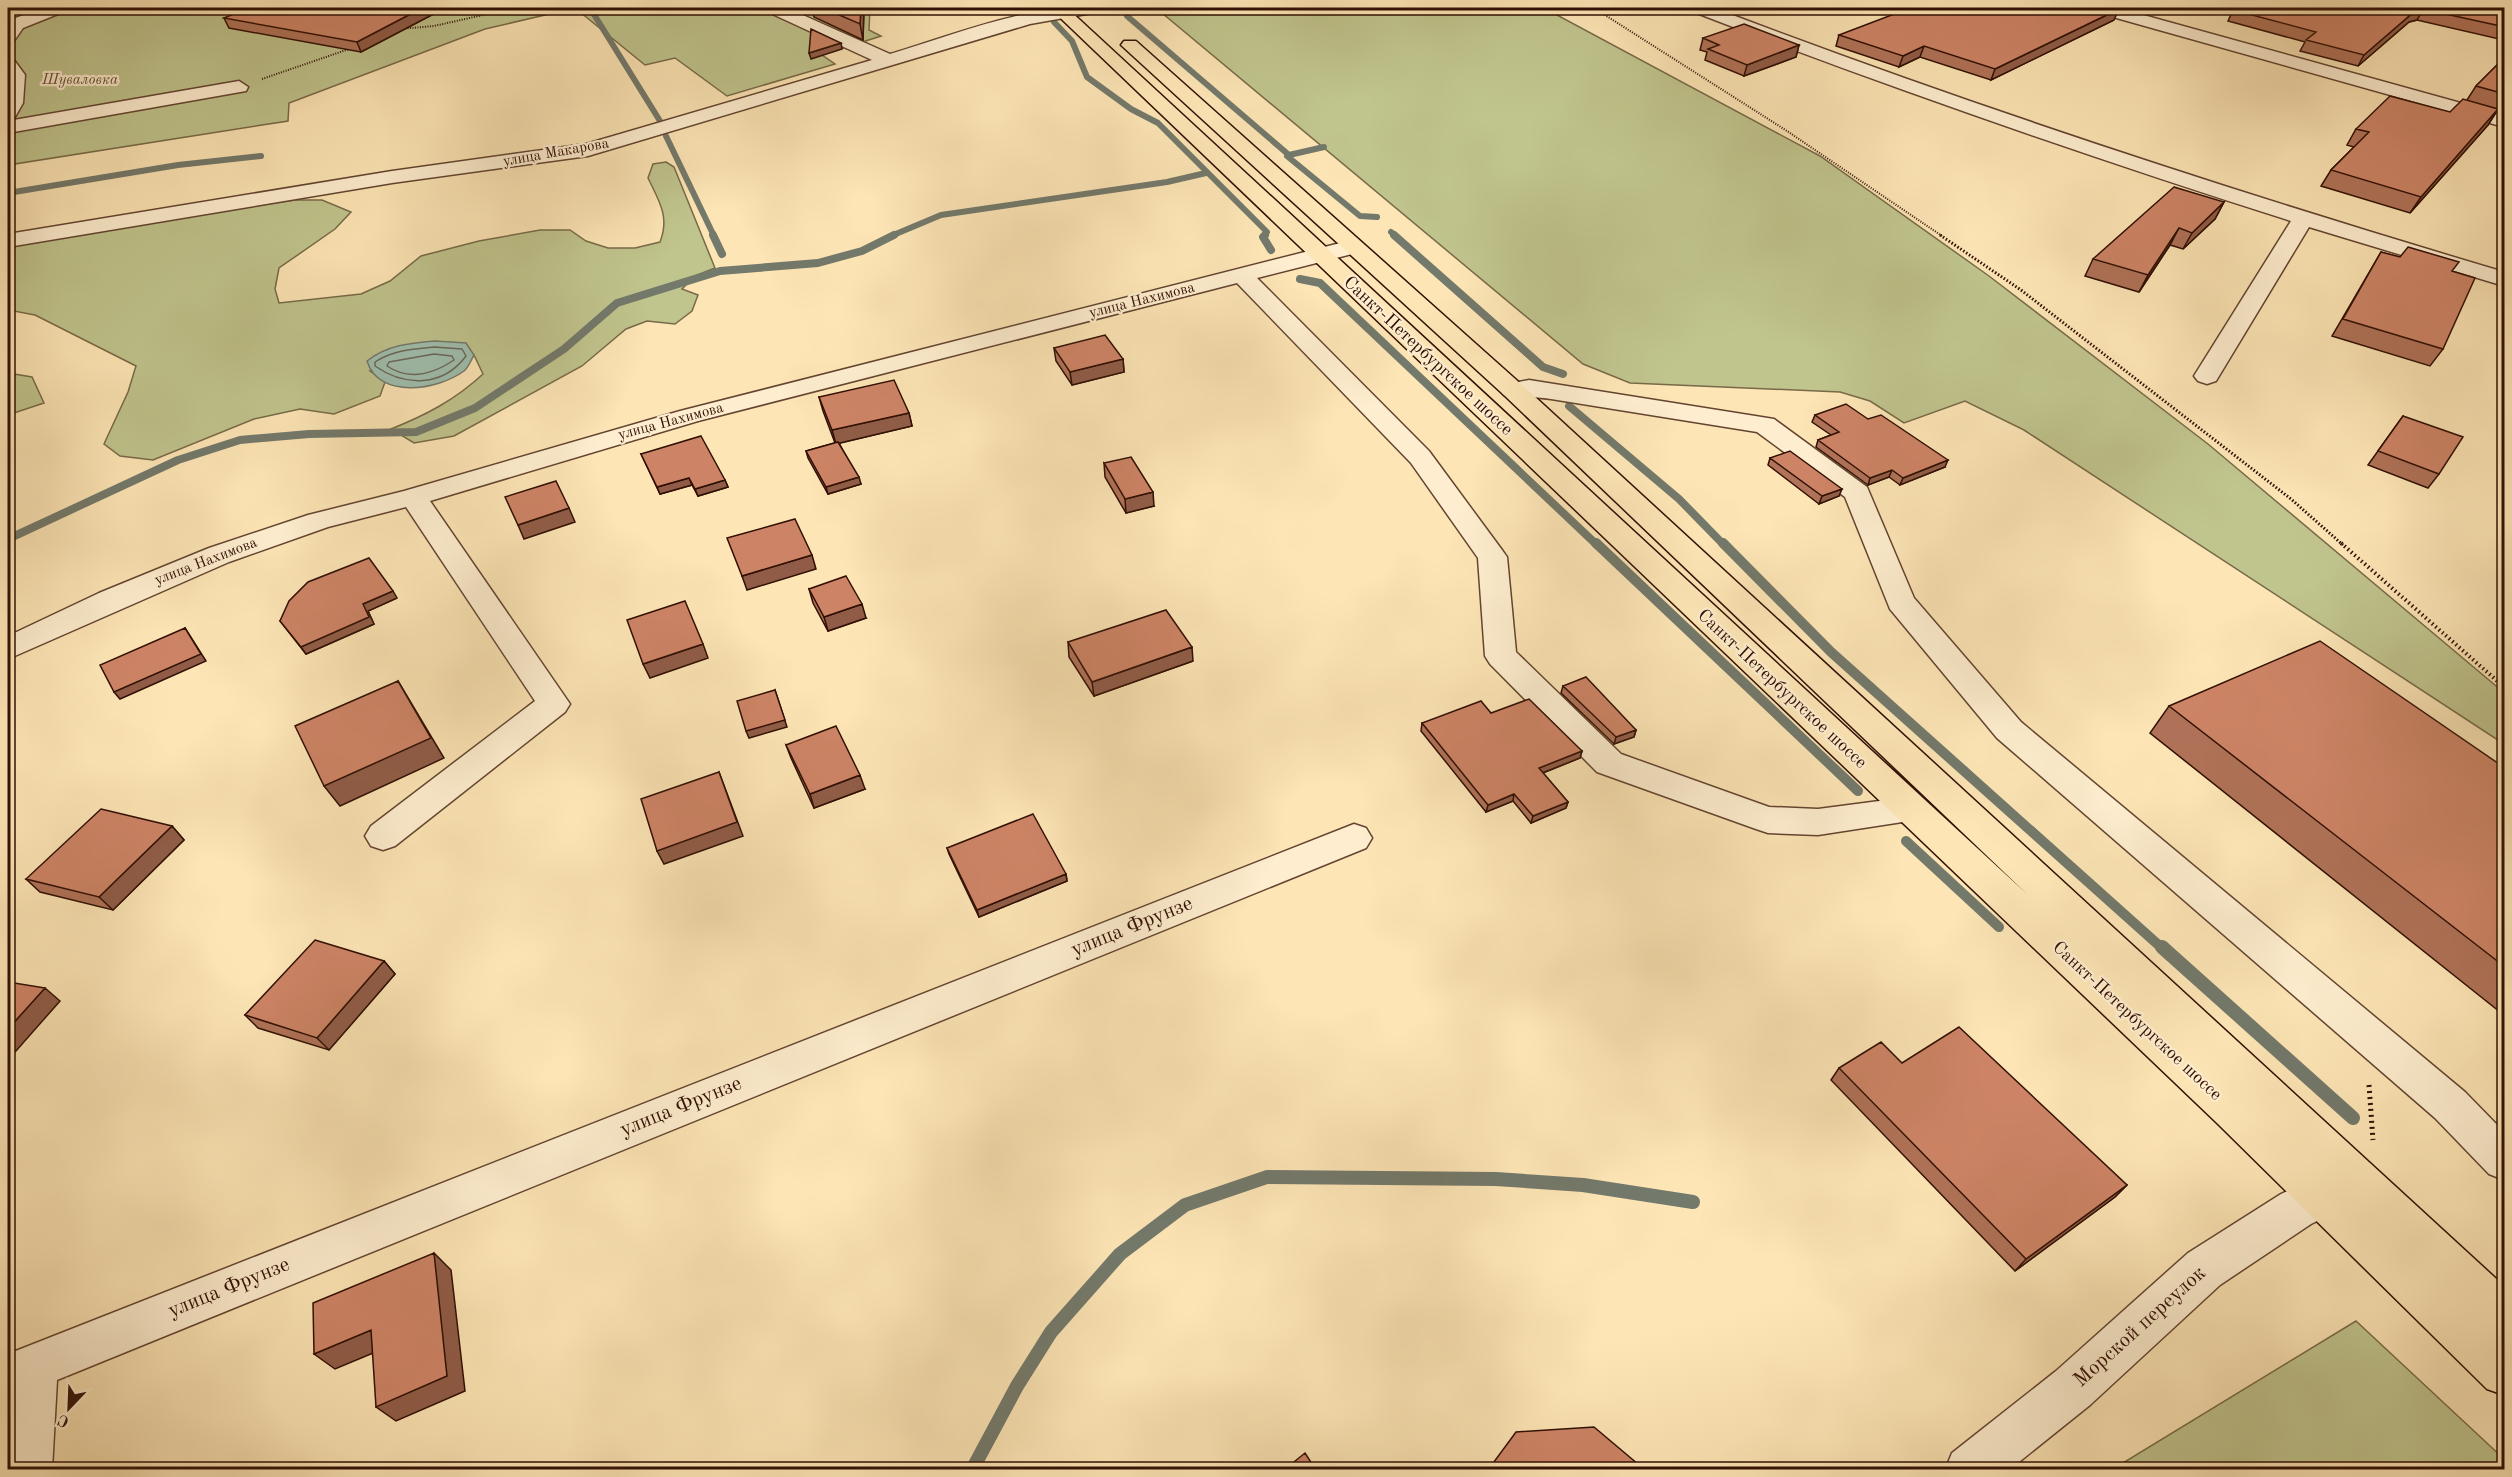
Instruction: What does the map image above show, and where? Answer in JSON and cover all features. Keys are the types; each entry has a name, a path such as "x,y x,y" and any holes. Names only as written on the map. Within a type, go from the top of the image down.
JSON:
{"main road":[{"name":"Санкт-Петербургское шоссе","path":"1090,8 1513,390 2505,1317"},
{"name":"Санкт-Петербургское шоссе","path":"1061,10 1910,810 2232,1110 2320,1197 2505,1372"}],"street":[{"path":"8,37 16,24 57,8"},
{"path":"774,8 887,60"},
{"name":"улица Макарова","path":"8,241 392,177 588,150 1028,19 1061,10 1090,8"},
{"path":"1700,8 1943,99 2303,219 2505,279"},
{"path":"2102,8 2352,80 2505,121"},
{"path":"8,64 16,75 13,103 8,113"},
{"path":"8,127 239,87"},
{"path":"2207,376 2303,219"},
{"name":"улица Нахимова","path":"8,648 110,600 219,555 318,521 413,497 689,416 1352,247"},
{"path":"1242,275 1255,291 1420,457 1492,556 1502,656 1609,763 1768,820 1818,822 1910,810"},
{"path":"1513,390 1529,388 1551,390 1765,425 1857,493 1901,602 2009,730 2450,1105 2505,1160"},
{"path":"383,836 554,704 413,497"},
{"name":"улица Фрунзе","path":"21,1371 1354,838"},
{"name":"Морской переулок","path":"1969,1470 2073,1388 2204,1269 2296,1209 2320,1197"},
{"path":"21,1371 27,1470"}],"path":[{"path":"395,34 513,8"},
{"path":"1594,8 1787,131 2021,290 2290,499 2505,687"},
{"path":"398,29 406,30"},
{"path":"239,87 362,45"},
{"path":"2359,1028 2368,1076 2373,1146"}],"green space":[{"name":"Шуваловка","path":"8,8 575,8 485,29 289,103 288,121 8,165"},
{"path":"575,8 870,8 869,30 881,36 822,55 835,64 727,96 675,58 645,65"},
{"path":"1156,8 1284,8 1342,13 1372,8 1544,8 1820,156 1989,276 2208,444 2502,691 2504,693 2504,744 2024,430 1965,401 1904,423 1870,401 1840,392 1630,383 1583,364"},
{"path":"666,162 674,167 715,268 695,276 682,289 698,295 692,311 675,324 647,321 626,329 582,366 454,436 414,443 391,429 440,406 462,392 483,374 474,355 370,371 385,382 380,396 334,414 300,409 254,419 153,460 120,456 104,444 128,392 136,366 35,315 8,310 8,245 294,200 322,200 351,212 335,229 279,268 275,289 279,303 361,294 390,281 421,256 479,241 540,230 570,230 586,241 608,248 635,248 660,242 664,225 662,209 648,178 653,164"},
{"path":"8,373 32,377 44,403 8,415"},
{"path":"2356,1321 2504,1459 2504,1469 2113,1469"}],"water":[{"path":"435,341 466,343 474,355 466,369 440,383 410,388 384,382 374,373 367,361 391,348"}],"building":[{"path":"248,8 422,8 357,42 224,18"},
{"path":"823,8 861,8 860,24"},
{"path":"1910,8 2119,9 1995,69 1924,46 1903,56 1839,35"},
{"path":"2236,8 2505,8 2505,27 2423,9 2415,11 2364,55 2306,40 2316,32 2233,10"},
{"path":"1744,24 1799,45 1747,65 1708,49 1719,45 1703,38"},
{"path":"811,29 841,43 809,53"},
{"path":"2505,57 2505,94 2476,86"},
{"path":"2390,96 2450,112 2463,99 2498,109 2421,197 2331,170 2369,132 2356,129"},
{"path":"2174,187 2224,202 2192,233 2179,228 2148,275 2093,259"},
{"path":"2408,247 2459,262 2452,271 2475,278 2443,349 2343,319 2381,252 2400,257"},
{"path":"1105,335 1123,359 1070,372 1054,348"},
{"path":"894,380 909,413 832,430 819,397"},
{"path":"1846,404 1868,419 1881,415 1948,460 1903,478 1892,470 1870,478 1818,440 1839,432 1815,415"},
{"path":"2403,416 2463,437 2439,474 2378,451"},
{"path":"701,436 725,480 695,489 689,478 657,487 641,454"},
{"path":"838,442 859,477 826,487 806,451"},
{"path":"1790,451 1842,489 1822,496 1770,458"},
{"path":"1131,457 1153,492 1125,499 1104,463"},
{"path":"556,481 569,508 518,525 505,497"},
{"path":"795,519 812,555 742,576 727,538"},
{"path":"369,558 393,591 363,604 369,617 301,647 280,621 289,601 308,582"},
{"path":"846,576 862,604 824,617 809,589"},
{"path":"685,601 703,644 643,664 627,620"},
{"path":"1166,610 1192,647 1092,682 1068,642"},
{"path":"185,628 201,654 114,692 100,665"},
{"path":"2320,641 2505,768 2505,967 2169,706"},
{"path":"1586,677 1636,730 1616,737 1563,686"},
{"path":"398,681 431,738 324,786 295,726"},
{"path":"775,690 785,720 746,731 737,701"},
{"path":"1529,699 1582,751 1539,768 1568,802 1533,816 1514,794 1488,805 1422,723 1481,701 1491,713"},
{"path":"836,726 860,775 810,794 786,745"},
{"path":"719,772 737,822 657,851 641,799"},
{"path":"101,809 172,826 99,897 26,879"},
{"path":"1033,814 1066,874 977,910 947,848"},
{"path":"315,940 384,961 317,1038 245,1015"},
{"path":"8,982 45,988 8,1029"},
{"path":"1959,1027 2127,1185 2026,1259 1839,1068 1881,1042 1902,1063"},
{"path":"434,1253 447,1376 376,1407 371,1330 314,1354 313,1303"},
{"path":"1594,1427 1645,1470 1488,1470 1516,1432"},
{"path":"1305,1453 1316,1470 1284,1470"}],"waterway":[{"path":"590,8 660,121"},
{"path":"1127,16 1289,155 1324,147"},
{"path":"1054,22 1072,41 1087,77 1131,109 1158,123 1267,232 1264,236"},
{"path":"666,136 714,236"},
{"path":"8,193 178,165 261,156"},
{"path":"1287,156 1360,216 1377,217"},
{"path":"891,236 941,215 1167,182 1206,173"},
{"path":"1391,232 1396,236"},
{"path":"713,235 722,254"},
{"path":"8,539 178,460 240,440 309,434 416,432 475,408 564,349 617,303 720,271 818,263 862,251 894,235"},
{"path":"1394,235 1543,367 1563,374"},
{"path":"1264,236 1271,250"},
{"path":"1300,279 1320,283 1597,545"},
{"path":"1569,406 1679,499 1724,545"},
{"path":"1596,543 1858,791"},
{"path":"1723,543 1831,652 2163,949"},
{"path":"1906,841 1999,927"},
{"path":"2162,947 2353,1118"},
{"path":"972,1470 1017,1386 1051,1332 1120,1254 1185,1205 1267,1177 1496,1179 1583,1185 1693,1202"}]}
